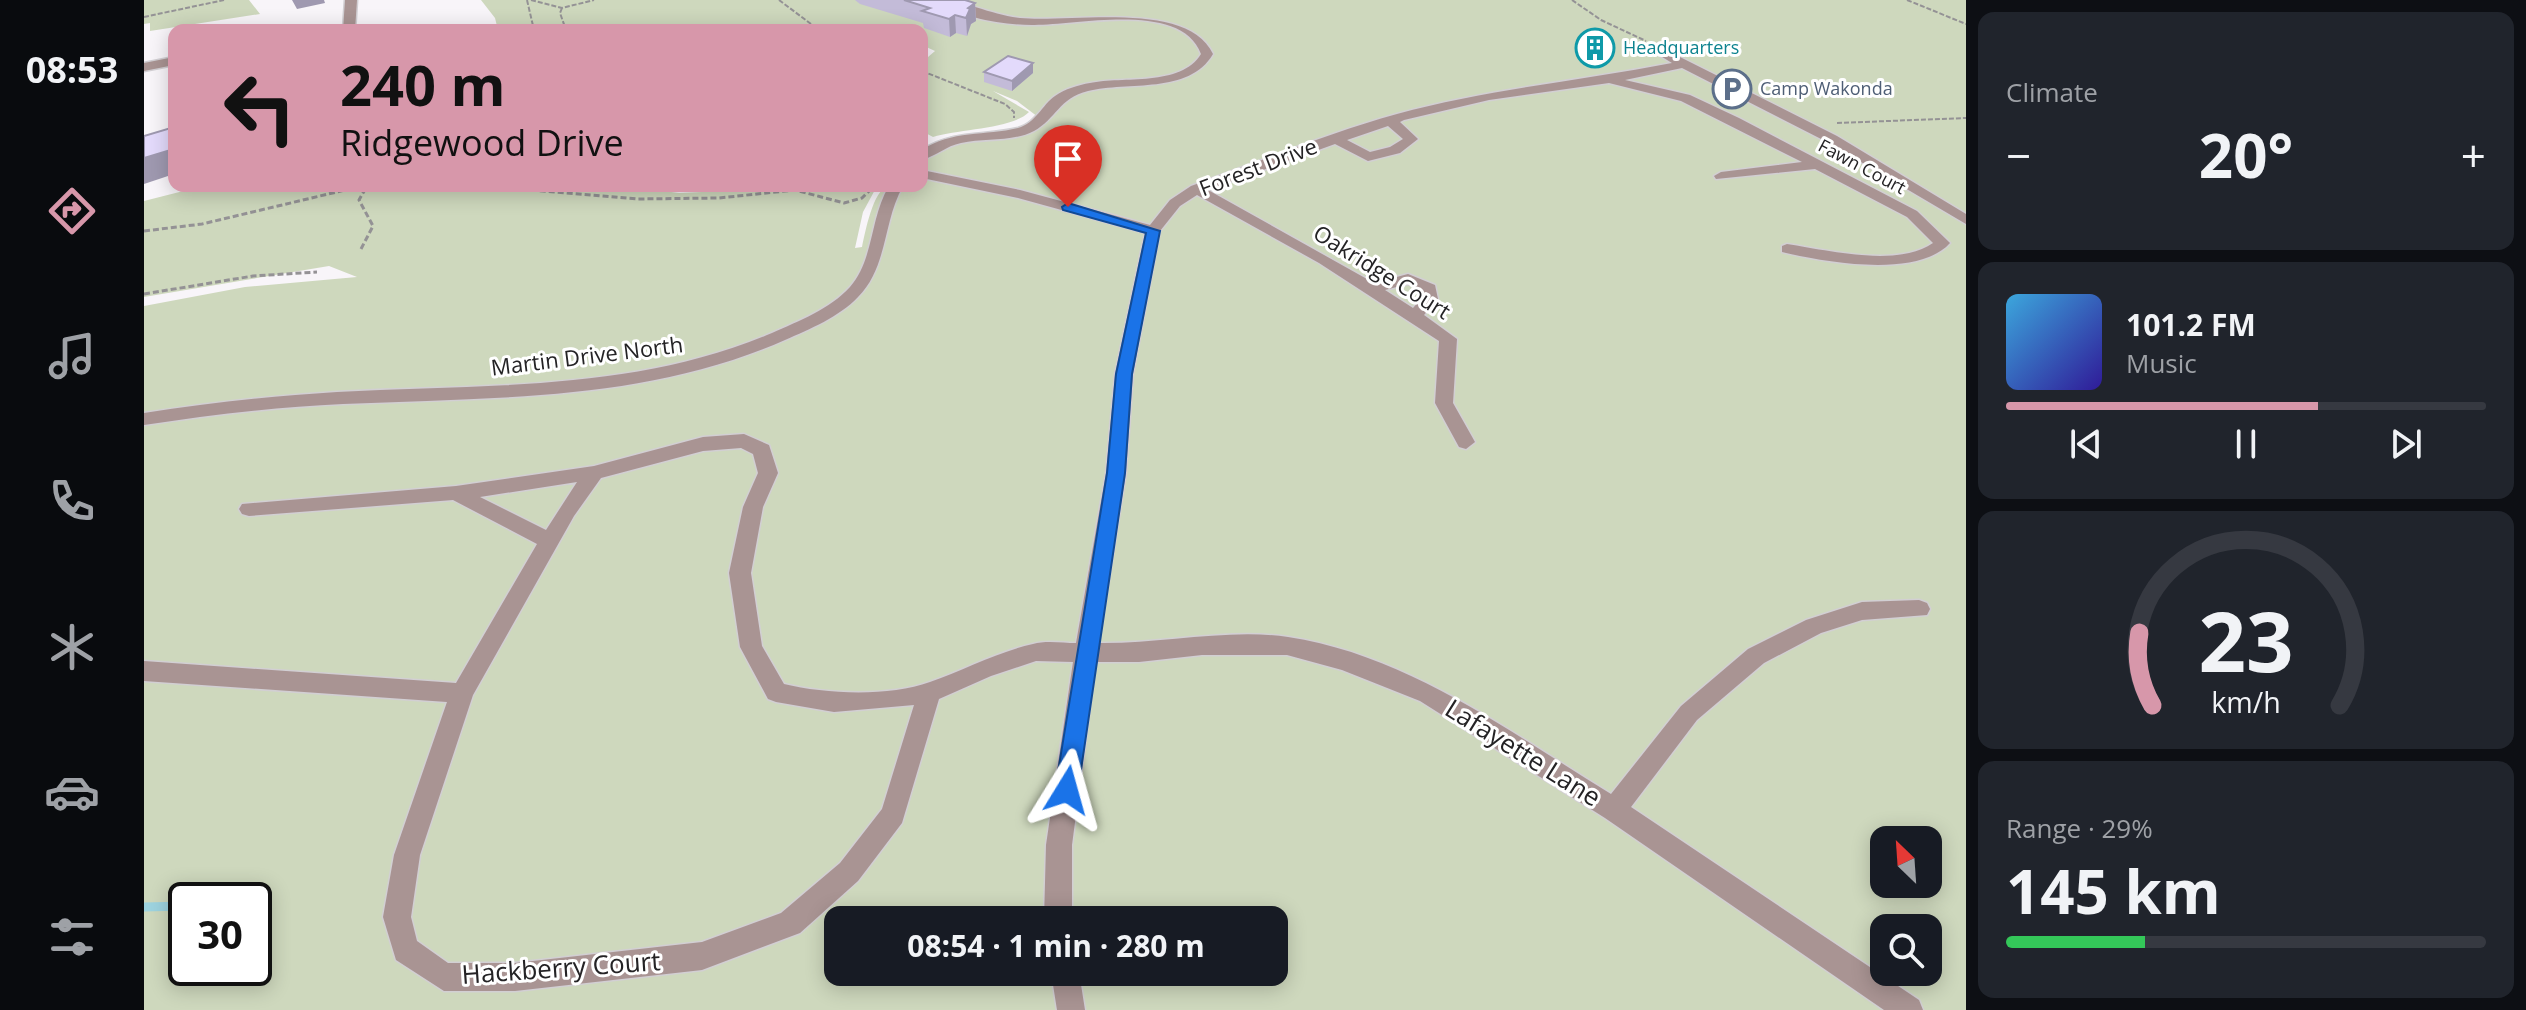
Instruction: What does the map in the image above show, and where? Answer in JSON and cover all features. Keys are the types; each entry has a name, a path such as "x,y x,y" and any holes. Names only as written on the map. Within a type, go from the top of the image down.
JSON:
{"street":[{"path":"349,24 351,0"},
{"path":"928,153 956,139 1034,127 1060,99 1070,93 1098,85 1180,74 1198,67 1207,54 1201,43 1186,31 1152,17 1117,15 1052,22 1022,21 986,16 942,0"},
{"path":"1659,47 1660,52 1832,139 1966,220"},
{"path":"144,67 168,62"},
{"name":"Forest Drive","path":"1058,906 1059,845 1086,651 1116,473 1124,374 1153,231 1175,203 1196,189 1390,120 1489,96 1606,80 1684,64"},
{"name":"Fawn Court","path":"1606,80 1685,98 1912,214 1942,243 1935,252 1917,259 1888,260 1787,249"},
{"path":"1335,139 1368,157 1395,150 1411,139 1390,120"},
{"path":"1721,176 1818,164"},
{"path":"928,175 1020,194 1153,231"},
{"name":"Oakridge Court","path":"1196,189 1244,213 1448,339 1440,394 1448,417 1466,442"},
{"name":"Martin Drive North","path":"144,419 279,402 556,389 666,374 726,359 774,340 822,315 855,291 870,266 883,211 893,192"},
{"path":"1373,290 1398,279 1422,282 1429,288 1430,299 1414,316"},
{"path":"249,509 456,493 594,473 703,444 744,441 762,450 768,473 753,507 740,573 751,647 776,692 811,702 878,701 929,693 984,669 1036,652 1086,651"},
{"name":"Hackberry Court","path":"594,473 549,541 462,693 407,855 397,917 406,950 444,977 515,977 702,956 790,923 849,872 893,815 929,693"},
{"path":"456,493 549,541"},
{"path":"1614,810 1689,713 1756,656 1814,626 1862,611 1919,609"},
{"name":"Lafayette Lane","path":"1086,651 1139,653 1202,646 1287,646 1345,661 1428,694 1614,810 1909,1010"},
{"path":"144,671 462,693"},
{"path":"1067,986 1071,1010"}],"path":[{"path":"144,17 224,0"},
{"path":"534,24 529,0 562,8 594,0"},
{"path":"779,0 811,24"},
{"path":"1572,0 1601,20 1659,47"},
{"path":"1907,0 1966,24"},
{"path":"562,8 560,13 564,24"},
{"path":"928,73 1005,104 1015,117 1008,125"},
{"path":"1834,123 1966,118"},
{"path":"144,231 202,224 339,192"},
{"path":"361,249 373,226 359,200 362,192"},
{"path":"542,192 648,199 719,198 776,192"},
{"path":"803,192 844,203 862,198 868,192"},
{"path":"144,294 253,276 317,272"}],"green space":[{"path":"144,0 249,0 260,14 195,24 168,24 168,28 150,31 150,23 144,24"},
{"path":"481,0 1966,0 1966,1010 144,1010 144,306 245,287 357,277 329,266 144,297 144,201 179,192 874,192 863,212 855,248 862,247 870,213 880,192 928,192 928,147 952,136 1020,128 1038,117 1017,101 993,91 1029,112 1011,122 985,128 933,137 928,134 928,57 935,51 928,48 928,24 496,24"}],"building":[{"path":"904,0 965,0 975,3 968,8 966,18 955,15 949,19 922,11 930,8"},
{"path":"1008,56 1033,63 1012,81 984,72"},
{"path":"168,129 168,151 144,158 144,136"}],"waterway":[{"path":"144,907 168,906"}],"place":[{"name":"Headquarters","path":"1595,48"},
{"name":"Camp Wakonda","path":"1732,89"}],"route":[{"path":"1067,790 1086,651 1116,473 1124,374 1153,231 1068,207"}]}
